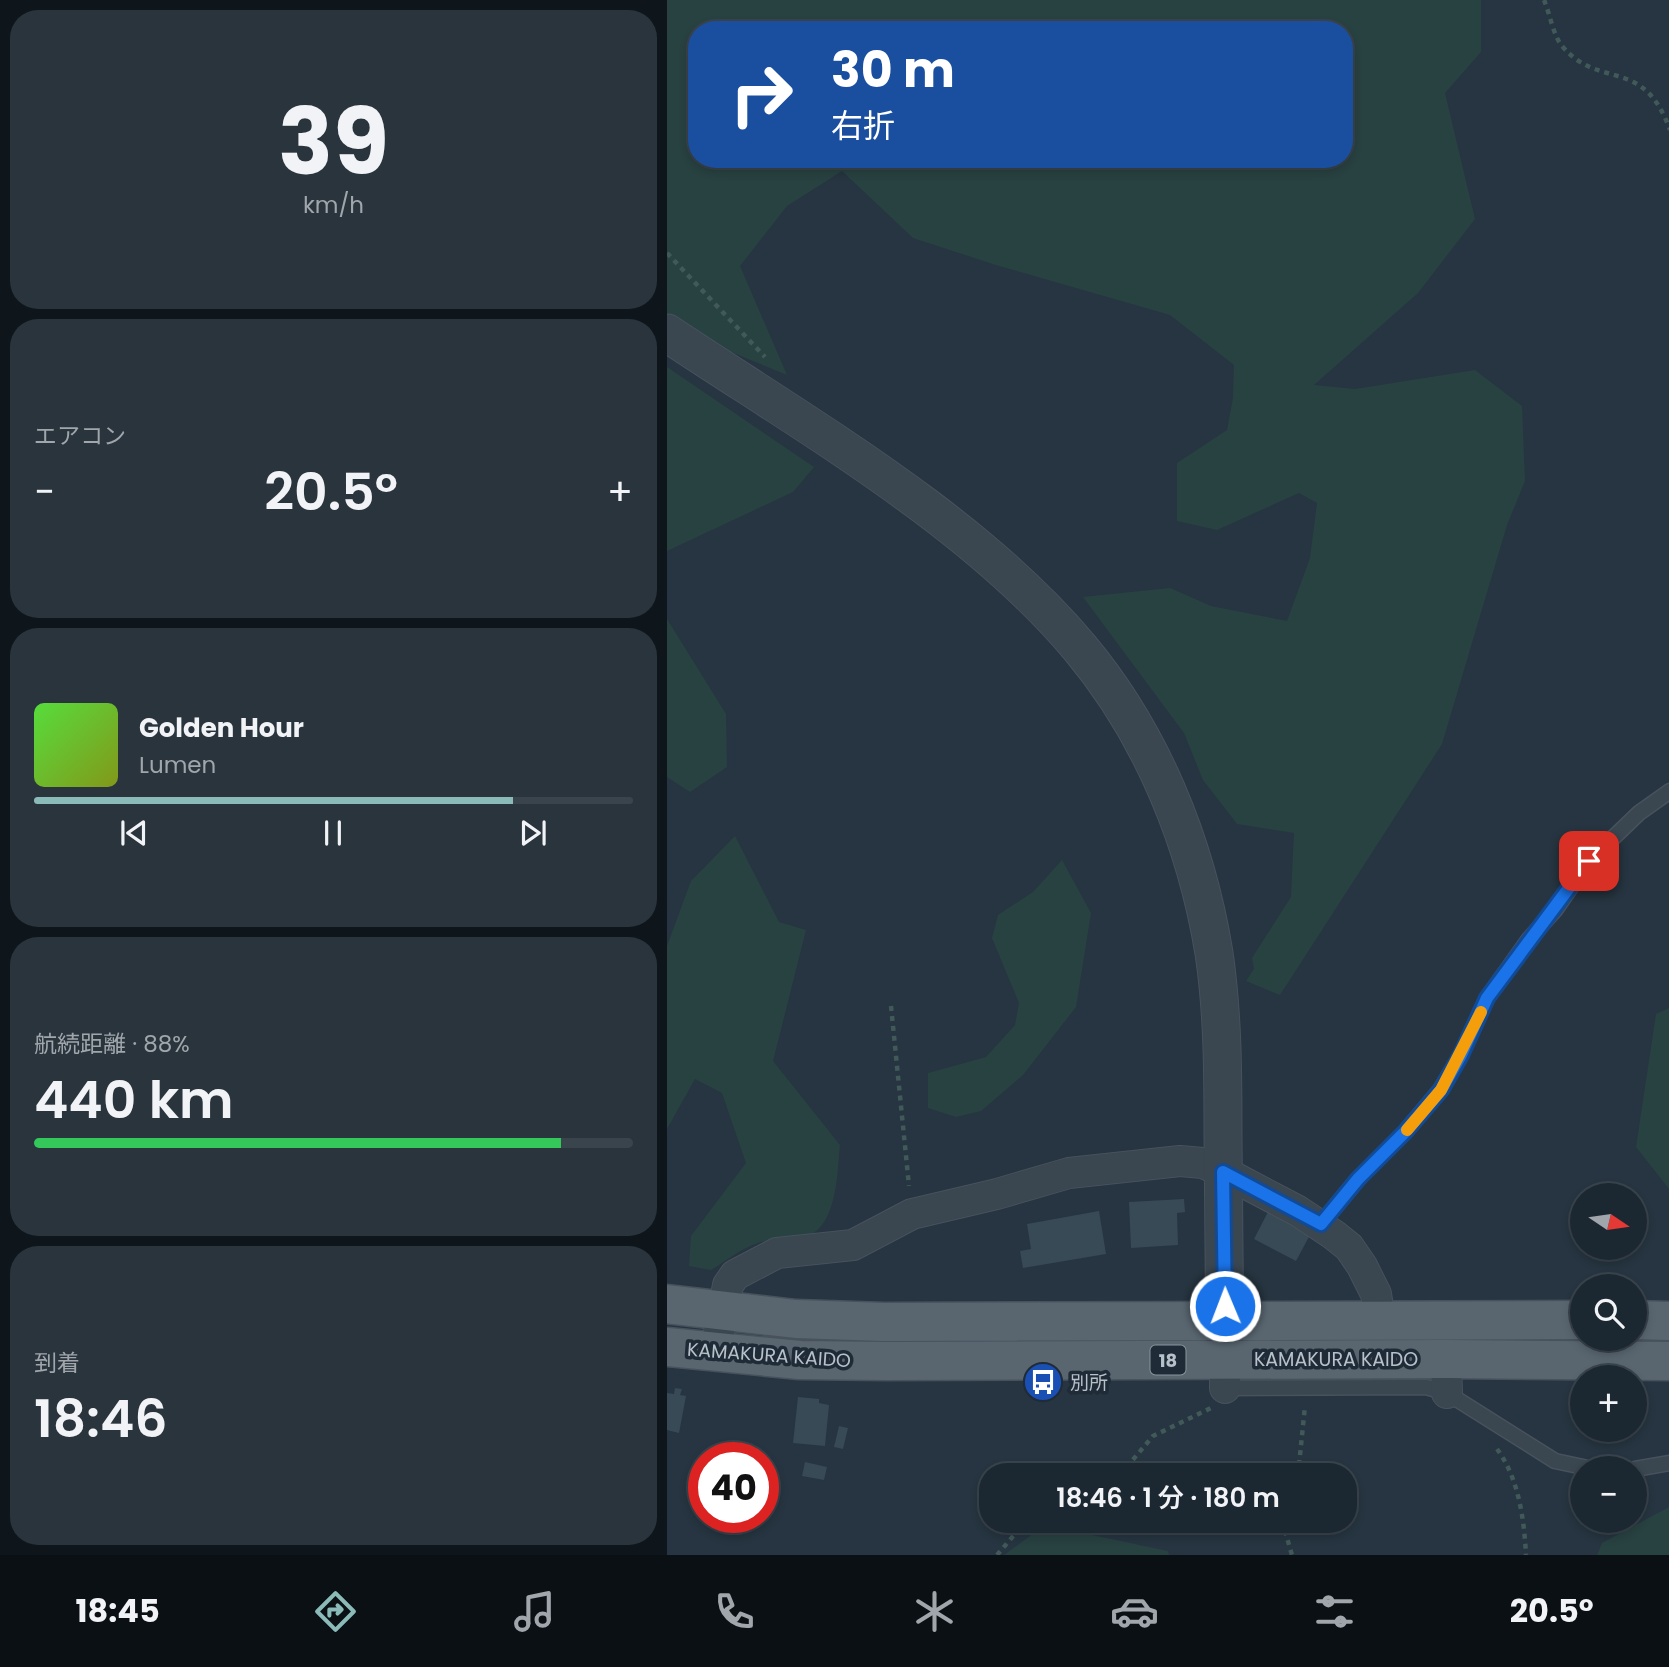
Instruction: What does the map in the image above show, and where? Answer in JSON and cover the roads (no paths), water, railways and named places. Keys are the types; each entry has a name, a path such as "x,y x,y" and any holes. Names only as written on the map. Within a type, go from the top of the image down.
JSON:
{"main road":[{"name":"KAMAKURA KAIDO","path":"667,1304 796,1319 884,1322 1570,1320"},
{"path":"1647,1320 1669,1321"},
{"name":"KAMAKURA KAIDO","path":"667,1347 717,1354 800,1360 1225,1374 1453,1386 1669,1361"}],"street":[{"path":"667,333 890,483 977,547 1034,597 1081,649 1126,713 1149,752 1179,821 1206,910 1219,1003 1225,1374"},
{"path":"717,1354 728,1285 735,1275 777,1253 853,1245 912,1214 997,1194 1069,1173 1180,1161 1203,1163 1321,1224 1349,1247 1362,1266 1376,1294 1380,1320"}],"lane":[{"path":"1321,1224 1358,1179 1405,1132 1441,1090 1461,1055 1487,998 1589,861 1639,813 1669,791"},
{"path":"1225,1374 1307,1388 1453,1386 1555,1461 1570,1464"},
{"path":"1647,1467 1669,1463"}],"place":[{"name":"別所","path":"1043,1382"}]}
